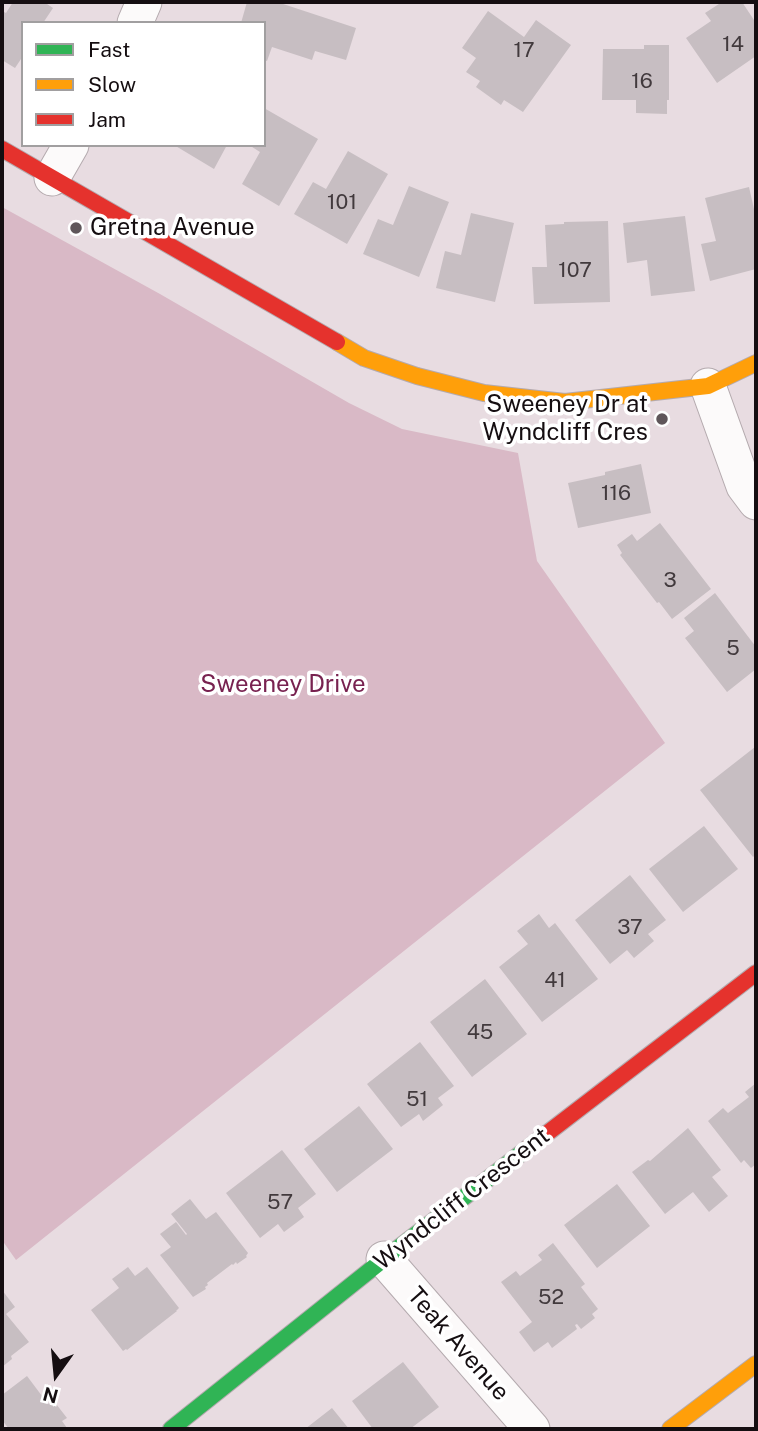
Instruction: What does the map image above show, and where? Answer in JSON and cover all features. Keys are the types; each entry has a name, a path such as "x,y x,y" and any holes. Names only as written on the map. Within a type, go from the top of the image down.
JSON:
{"street":[{"path":"136,21 144,2"},
{"path":"52,178 70,147"},
{"path":"2,149 365,358 417,376 484,393 565,402 708,386 756,363"},
{"path":"708,386 744,485 756,502"},
{"name":"Wyndcliff Crescent","path":"171,1429 384,1259 756,973"},
{"name":"Teak Avenue","path":"384,1259 532,1429"},
{"path":"670,1429 756,1364"}],"green space":[{"name":"Sweeney Drive","path":"2,207 349,403 402,429 518,453 537,561 665,743 16,1260 2,1240"}],"building":[{"path":"13,2 44,2 53,8 44,21 21,21 21,59 15,68 2,60 2,11 6,13"},
{"path":"247,2 277,2 356,28 346,60 315,51 312,60 272,47 267,61 266,21 242,21"},
{"path":"722,2 742,2 756,23 756,56 717,83 686,38 711,21 705,13"},
{"path":"488,11 524,37 536,20 571,45 523,112 504,100 501,105 476,87 480,81 466,72 476,58 462,48"},
{"path":"644,45 669,45 667,114 636,113 636,100 602,100 603,49 644,49"},
{"path":"266,109 318,139 279,206 242,184 260,152 252,147 266,147"},
{"path":"177,147 226,147 214,169"},
{"path":"348,151 388,174 347,244 294,214 313,182 326,189"},
{"path":"409,186 449,202 419,277 363,254 378,219 393,225"},
{"path":"749,187 756,218 756,269 710,281 701,244 716,241 705,198"},
{"path":"471,213 514,223 495,302 436,288 445,251 461,255"},
{"path":"685,216 695,291 651,296 647,260 627,263 623,223"},
{"path":"608,221 610,302 534,304 532,267 547,267 545,225"},
{"path":"641,464 651,513 578,528 568,483"},
{"path":"660,523 711,589 672,619 620,555 622,553 617,545 632,534 637,541"},
{"path":"715,593 756,647 756,669 727,692 685,638 694,631 684,618"},
{"path":"755,747 756,854 753,857 700,790"},
{"path":"704,826 738,869 683,912 649,869"},
{"path":"630,875 666,920 648,934 654,941 634,958 627,950 610,964 575,920"},
{"path":"539,914 549,928 555,923 598,979 542,1022 499,967 528,944 517,931"},
{"path":"485,979 527,1034 472,1077 430,1022"},
{"path":"420,1042 454,1086 438,1098 443,1105 423,1121 419,1114 401,1127 367,1084"},
{"path":"756,1083 756,1164 751,1168 744,1160 741,1163 708,1121 723,1108 728,1113 749,1097 745,1092"},
{"path":"359,1106 393,1149 337,1192 304,1149"},
{"path":"688,1128 721,1170 712,1177 728,1196 709,1212 693,1192 665,1214 632,1172 650,1161"},
{"path":"282,1150 316,1194 298,1208 304,1217 284,1232 278,1224 260,1238 226,1193"},
{"path":"617,1184 650,1226 597,1268 564,1225"},
{"path":"190,1199 206,1219 216,1212 248,1253 247,1257 237,1264 232,1264 207,1283 206,1289 193,1297 160,1255 171,1247 160,1234 176,1222 187,1234 171,1214"},
{"path":"553,1243 585,1284 581,1287 598,1309 592,1314 595,1318 581,1329 577,1324 577,1329 552,1348 548,1342 534,1352 519,1332 532,1322 501,1282 516,1271 520,1276 542,1260 538,1255"},
{"path":"128,1267 135,1276 147,1267 179,1308 123,1351 91,1310 119,1288 112,1279"},
{"path":"2,1290 15,1307 6,1314 29,1342 2,1367"},
{"path":"403,1362 439,1407 410,1429 373,1429 352,1401"},
{"path":"27,1376 48,1404 53,1400 67,1418 62,1421 66,1429 9,1429 2,1420 2,1395"},
{"path":"332,1408 349,1429 305,1429"}],"traffic: fast":[{"path":"171,1429 528,1148"}],"traffic: slow":[{"path":"337,342 364,358 417,376 484,393 565,402 708,386 756,363"},
{"path":"670,1429 756,1364"}],"traffic: jam":[{"path":"2,149 337,342"},
{"path":"528,1148 756,973"}],"place":[{"name":"Gretna Avenue","path":"76,228"},
{"name":"Sweeney Dr at Wyndcliff Cres","path":"662,419"}]}
